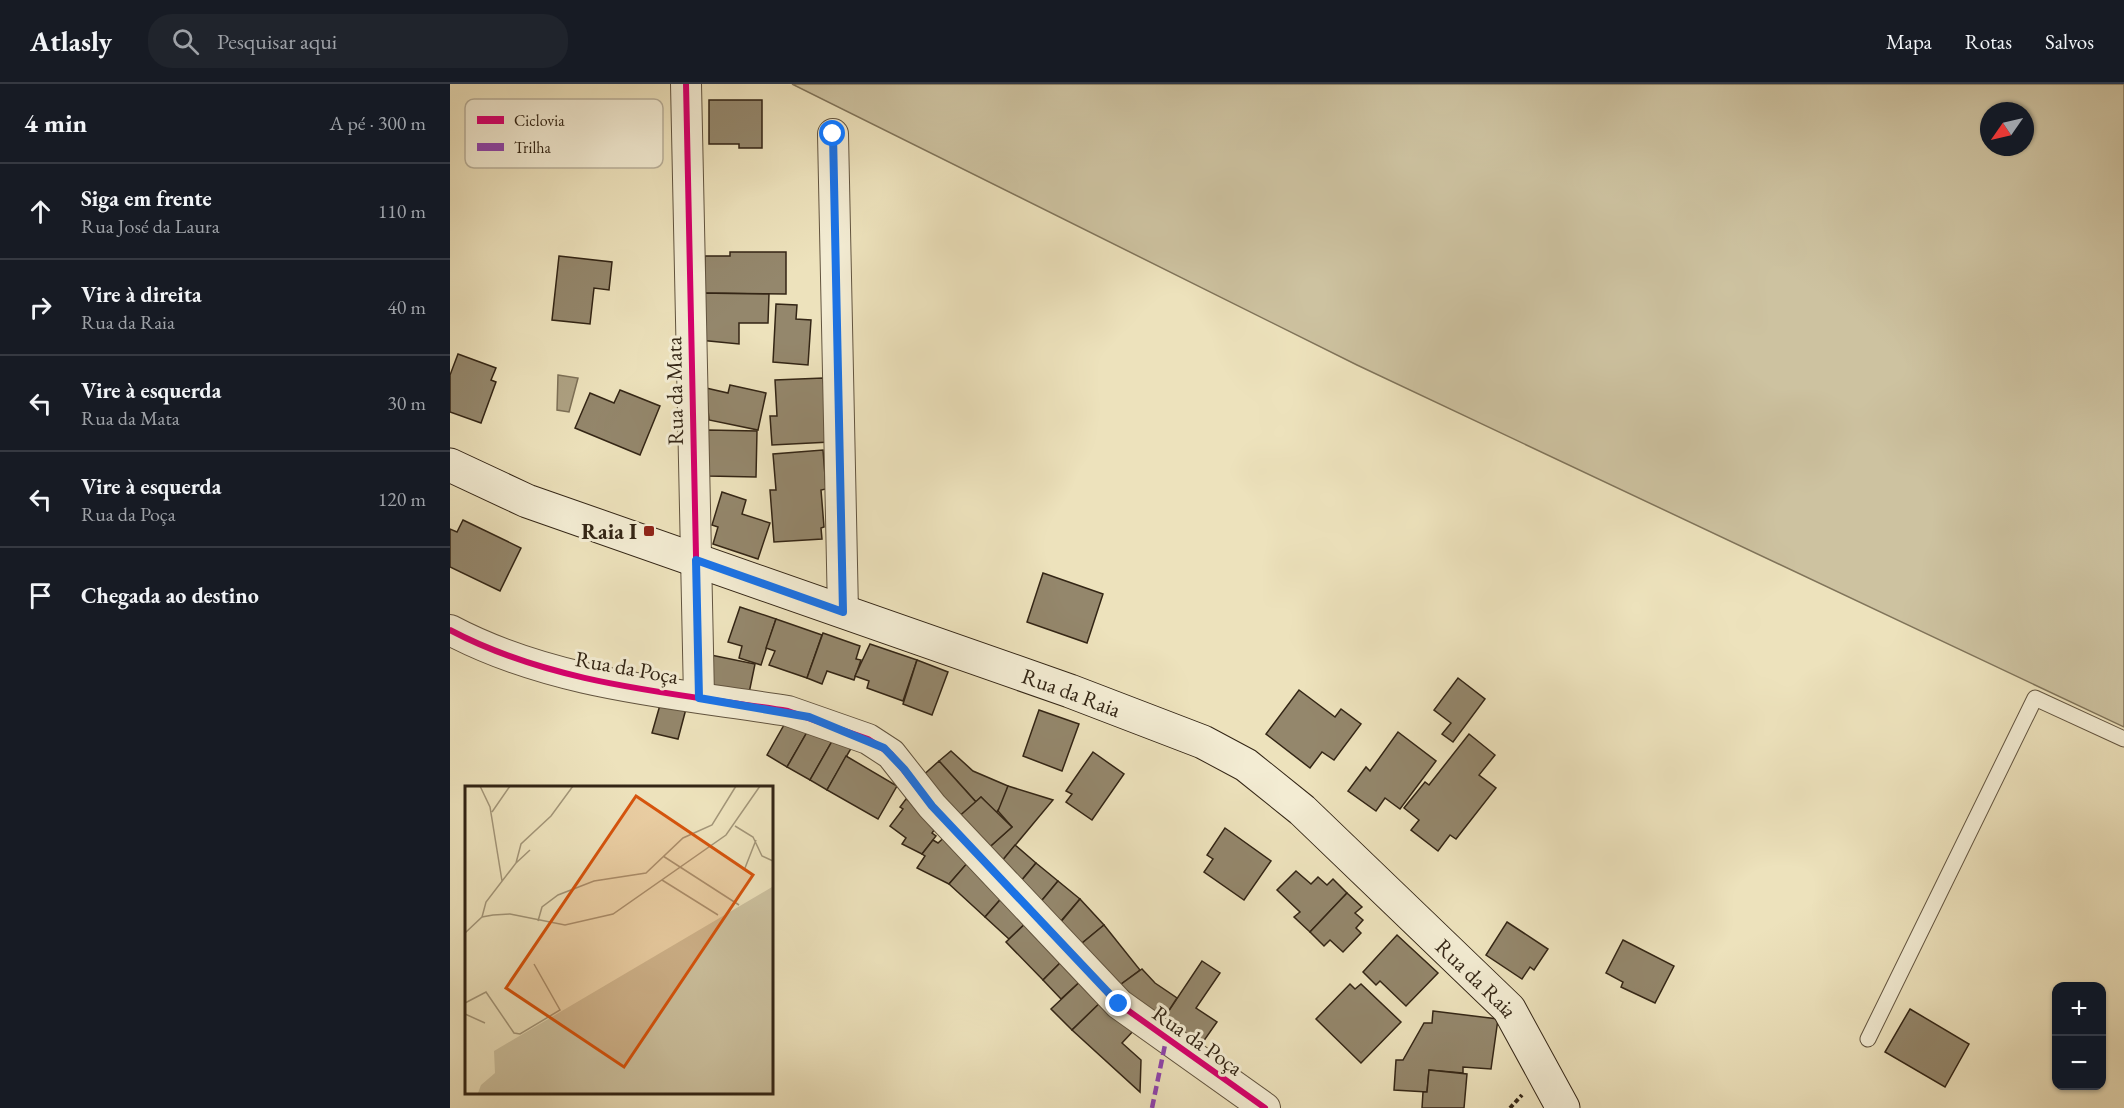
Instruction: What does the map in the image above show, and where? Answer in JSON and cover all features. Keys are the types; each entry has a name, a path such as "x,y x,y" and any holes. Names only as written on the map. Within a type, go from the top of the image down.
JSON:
{"main road":[{"name":"Rua da Raia","path":"450,465 527,501 1071,691 1203,742 1246,765 1302,810 1509,1009 1563,1108"}],"street":[{"name":"Rua da Mata","path":"686,84 699,698"},
{"path":"833,134 843,612"},
{"name":"Rua da Poça","path":"450,630 471,641 556,672 809,717 884,748 904,769 932,806 1119,1004 1265,1108"}],"lane":[{"path":"1868,1039 2035,698 2124,740"}],"shaded area":[{"path":"792,84 2124,84 2124,727 1357,365"},
{"path":"558,375 578,378 569,412 557,410"}],"building":[{"path":"709,100 762,100 762,148 739,148 739,144 709,144"},
{"path":"730,252 786,252 786,294 704,293 705,256 730,256"},
{"path":"559,256 612,262 609,290 594,288 590,324 552,320"},
{"path":"699,293 769,294 768,323 739,323 739,344 699,340"},
{"path":"776,304 797,305 796,319 811,320 808,365 773,362"},
{"path":"458,354 496,368 491,380 496,382 481,423 450,412 450,375"},
{"path":"823,378 830,442 772,445 770,416 777,416 775,380"},
{"path":"730,385 766,393 758,430 709,420 706,388 728,393"},
{"path":"620,390 660,406 640,455 575,428 590,393 614,403"},
{"path":"708,430 757,431 756,477 708,476"},
{"path":"823,450 826,489 821,490 824,527 821,528 822,539 774,542 770,490 776,490 773,454"},
{"path":"722,492 746,500 742,514 770,523 758,559 713,544 718,527 712,525"},
{"path":"463,520 521,548 500,591 450,567 450,529 457,532"},
{"path":"1043,573 1103,594 1087,643 1027,622"},
{"path":"740,607 776,619 761,665 739,658 742,646 728,642"},
{"path":"776,619 822,635 807,678 769,665 775,651 766,648"},
{"path":"823,633 860,646 856,659 861,660 854,680 827,671 822,684 807,678"},
{"path":"870,644 917,660 903,701 867,688 869,681 855,676"},
{"path":"706,654 755,664 748,698 707,690"},
{"path":"917,660 948,672 932,715 903,704"},
{"path":"1458,678 1485,699 1453,742 1442,734 1451,723 1434,710"},
{"path":"1299,690 1335,717 1341,709 1361,724 1334,760 1322,752 1310,768 1266,734"},
{"path":"662,698 687,705 678,739 652,733"},
{"path":"1039,710 1079,724 1062,771 1023,756"},
{"path":"788,718 810,727 787,767 767,755"},
{"path":"810,727 835,736 810,780 787,767"},
{"path":"1398,732 1436,761 1400,809 1385,798 1376,811 1348,791 1366,767 1370,771"},
{"path":"1469,734 1495,755 1479,775 1496,788 1456,839 1450,835 1438,851 1411,830 1419,820 1404,808 1425,782 1429,785"},
{"path":"835,736 853,745 827,790 810,780"},
{"path":"951,751 973,771 1008,786 1004,802 996,813 981,797 976,802 939,761"},
{"path":"1093,752 1124,774 1092,820 1066,802 1072,794 1066,791"},
{"path":"846,756 897,786 878,819 827,790"},
{"path":"939,761 976,802 955,820 920,778"},
{"path":"1008,786 1053,800 997,867 984,852 1012,827 998,811"},
{"path":"981,797 1012,827 984,852 955,820"},
{"path":"906,799 939,823 932,833 936,836 922,854 902,844 906,838 890,826 903,809 900,807"},
{"path":"1225,828 1271,861 1244,900 1204,872 1213,859 1207,855"},
{"path":"950,832 972,858 949,884 917,868 925,856 922,854 933,840 938,843"},
{"path":"1015,845 1036,863 1016,887 997,867"},
{"path":"969,861 1006,893 985,917 949,884"},
{"path":"1036,863 1058,881 1038,905 1016,887"},
{"path":"1296,871 1311,884 1318,877 1327,885 1333,879 1347,893 1310,932 1294,917 1300,912 1277,890"},
{"path":"1058,881 1080,899 1055,928 1038,905"},
{"path":"1006,893 1030,919 1009,939 985,917"},
{"path":"1347,893 1362,907 1355,913 1363,920 1356,928 1361,933 1343,952 1330,940 1324,946 1310,932"},
{"path":"1080,899 1104,925 1081,944 1059,924"},
{"path":"1030,919 1066,957 1043,980 1006,942"},
{"path":"1507,922 1548,949 1534,970 1530,967 1522,979 1486,955"},
{"path":"1104,925 1140,970 1113,990 1081,944"},
{"path":"1397,935 1438,973 1406,1006 1380,981 1376,985 1363,972"},
{"path":"1623,940 1674,966 1655,1003 1621,987 1623,982 1606,973"},
{"path":"1066,957 1085,977 1061,999 1043,980"},
{"path":"1202,961 1220,973 1196,1008 1217,1022 1196,1052 1158,1027"},
{"path":"1142,969 1155,983 1177,998 1158,1027 1113,990"},
{"path":"1085,977 1105,998 1072,1030 1051,1009"},
{"path":"1350,984 1355,989 1361,984 1401,1022 1361,1063 1316,1019"},
{"path":"1105,998 1135,1029 1122,1043 1141,1060 1140,1092 1072,1030"},
{"path":"1910,1009 1969,1044 1945,1087 1885,1052"},
{"path":"1433,1011 1498,1019 1491,1069 1463,1067 1463,1073 1429,1070 1427,1092 1394,1090 1396,1060 1403,1060 1424,1023 1432,1023"},
{"path":"1429,1070 1467,1074 1464,1108 1422,1108 1423,1092 1427,1092"}],"marked path":[{"path":"1152,1108 1166,1040"}],"cycle path":[{"path":"686,84 699,697"},
{"path":"450,630 490,649 573,675 658,692 788,711 868,739 891,754 932,806 1119,1004 1265,1108"}],"place":[{"name":"Raia I","path":"649,531"}],"route":[{"path":"833,134 843,612 696,560 699,698 788,711 868,739 884,748 904,769 932,806 1119,1004"}]}
